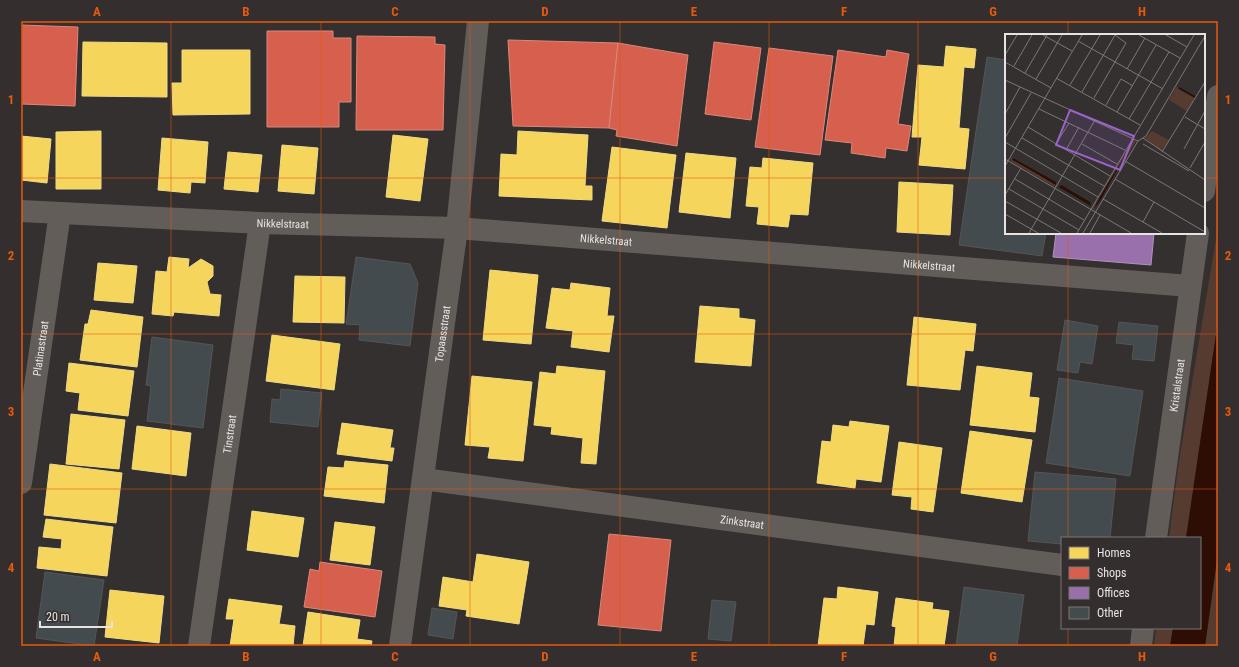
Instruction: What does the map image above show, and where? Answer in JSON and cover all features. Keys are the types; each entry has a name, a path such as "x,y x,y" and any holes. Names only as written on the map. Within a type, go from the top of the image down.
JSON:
{"street":[{"name":"Topaasstraat","path":"400,646 457,228 478,21"},
{"path":"1205,184 1218,96"},
{"name":"Nikkelstraat","path":"21,211 260,223 457,228 1190,286"},
{"name":"Platinastraat","path":"21,483 60,213"},
{"name":"Tinstraat","path":"198,646 260,223"},
{"name":"Kristalstraat","path":"1156,537 1198,234"},
{"name":"Zinkstraat","path":"423,479 1061,565"},
{"path":"1141,646 1144,629"}],"shaded area":[{"path":"1218,227 1218,321 1186,537 1169,537 1179,461"},
{"path":"1218,321 1218,552 1205,646 1170,646 1173,629 1201,629 1201,537 1186,537"},
{"path":"1218,552 1218,646 1205,646"},
{"path":"1156,629 1173,629 1170,646 1154,646"}],"building: Homes":[{"path":"83,42 167,43 167,97 82,96"},
{"path":"946,46 976,49 974,68 964,67 959,128 969,129 965,169 919,165 922,137 912,137 918,65 944,67"},
{"path":"182,50 250,50 250,114 173,115 172,83 182,83"},
{"path":"101,131 101,189 56,189 56,132"},
{"path":"518,131 588,135 585,186 592,186 592,200 499,196 501,154 517,155"},
{"path":"393,135 428,139 420,201 386,197"},
{"path":"21,136 51,139 47,183 21,180"},
{"path":"162,138 208,142 205,183 191,182 190,193 158,190"},
{"path":"282,145 318,148 314,194 278,191"},
{"path":"612,147 676,155 667,228 602,221"},
{"path":"228,152 262,155 258,192 224,189"},
{"path":"686,153 736,158 730,218 679,212"},
{"path":"763,158 813,163 808,215 790,214 788,227 757,224 759,207 746,206 750,167 762,168"},
{"path":"899,182 953,185 950,235 897,232"},
{"path":"169,257 189,259 188,268 201,259 213,266 213,276 207,282 210,294 221,295 219,316 174,312 173,316 152,314 156,271 167,272"},
{"path":"98,263 137,266 133,303 94,300"},
{"path":"490,270 538,275 531,344 483,340"},
{"path":"295,276 345,277 344,323 293,322"},
{"path":"571,283 610,288 607,316 614,316 609,352 571,347 573,331 546,328 552,288 570,290"},
{"path":"700,306 739,309 739,318 755,320 751,366 695,362"},
{"path":"91,310 143,317 137,367 80,360 85,324 88,324"},
{"path":"914,317 976,324 973,351 965,350 960,390 907,385"},
{"path":"272,335 340,344 334,390 266,381"},
{"path":"69,363 134,371 128,416 78,410 80,393 66,391"},
{"path":"557,366 605,371 596,464 581,463 583,438 551,434 552,427 534,425 540,372 556,374"},
{"path":"977,366 1032,373 1029,397 1039,398 1035,432 970,425"},
{"path":"472,376 532,382 523,461 488,458 490,447 465,445"},
{"path":"71,414 125,420 119,469 66,464"},
{"path":"850,421 889,426 881,482 856,479 855,488 817,483 822,441 831,442 833,425 849,427"},
{"path":"342,423 393,430 390,448 394,448 392,461 337,454"},
{"path":"137,426 191,433 186,476 132,469"},
{"path":"970,431 1032,440 1022,502 961,493"},
{"path":"899,442 942,448 933,512 911,509 912,497 892,495"},
{"path":"345,461 388,465 384,503 324,496 328,467 344,468"},
{"path":"50,464 122,473 116,523 44,515"},
{"path":"252,511 304,518 298,557 247,550"},
{"path":"46,519 113,527 107,576 37,568 39,547 61,549 62,539 43,537"},
{"path":"335,522 375,527 370,565 330,560"},
{"path":"477,554 529,562 519,624 466,616 467,610 439,606 443,577 473,582"},
{"path":"838,587 878,592 874,625 866,624 863,646 818,646 824,598 837,599"},
{"path":"110,590 164,596 159,643 105,637"},
{"path":"896,598 933,603 932,609 949,611 944,646 894,646 896,627 892,626"},
{"path":"229,599 282,606 279,624 295,626 293,646 230,646 234,619 226,619"},
{"path":"308,612 360,620 357,639 372,641 371,646 303,646"}],"building: Shops":[{"path":"21,25 78,27 75,106 21,104"},
{"path":"267,31 333,31 333,38 351,38 351,102 339,102 339,127 267,127"},
{"path":"357,36 435,37 435,44 445,45 443,130 356,130"},
{"path":"508,40 618,43 609,128 513,126"},
{"path":"714,42 761,48 751,120 705,114"},
{"path":"618,43 688,55 677,146 616,136 617,130 609,128"},
{"path":"769,48 833,56 820,155 755,147"},
{"path":"838,50 886,57 887,50 909,54 898,124 911,126 907,151 886,148 885,158 851,153 852,143 825,140"},
{"path":"609,534 671,540 661,631 598,625"},
{"path":"320,562 382,571 375,617 304,607 310,569 319,571"}],"building: Offices":[{"path":"1056,234 1154,234 1151,265 1053,257"}],"building: Other":[{"path":"987,57 1005,60 1005,234 1046,234 1042,256 959,245"},
{"path":"356,257 410,264 418,283 410,346 359,340 360,325 346,324"},
{"path":"1065,320 1098,326 1092,364 1080,362 1078,373 1057,370"},
{"path":"1119,322 1158,326 1154,361 1132,359 1134,345 1116,343"},
{"path":"152,337 213,345 203,428 147,421 151,386 146,385"},
{"path":"1059,378 1143,391 1130,476 1046,463"},
{"path":"281,389 322,393 318,427 270,422 272,399 280,400"},
{"path":"1035,472 1116,479 1110,537 1061,537 1061,544 1028,541"},
{"path":"45,572 104,580 94,646 36,638"},
{"path":"964,587 1024,595 1017,646 956,646"},
{"path":"712,600 736,602 731,641 708,639"},
{"path":"432,608 457,612 453,639 428,635"}]}
